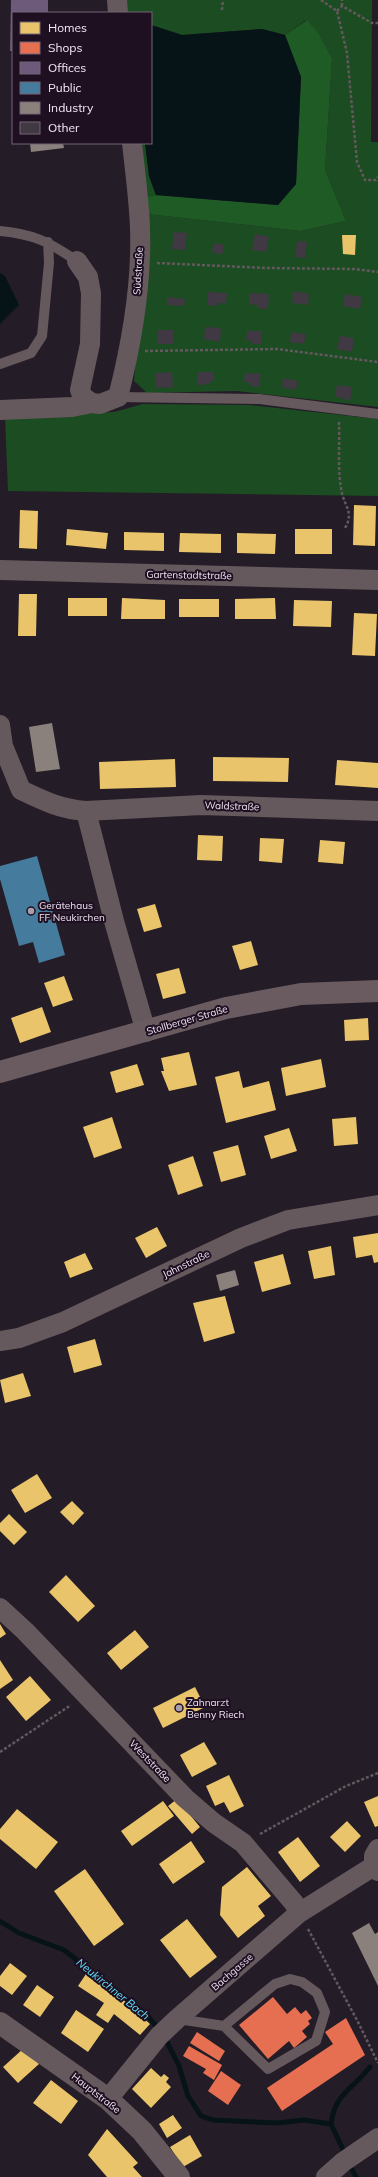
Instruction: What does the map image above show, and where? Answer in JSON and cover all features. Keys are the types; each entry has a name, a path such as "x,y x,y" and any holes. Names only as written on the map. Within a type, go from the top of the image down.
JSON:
{"main road":[{"name":"Stollberger Straße","path":"0,1072 146,1032 226,1008 301,994 378,991"}],"street":[{"path":"117,0 118,12"},
{"name":"Südstraße","path":"118,397 129,351 138,290 140,212 132,144"},
{"path":"77,261 88,277 91,293 90,344 80,390 83,397 92,403"},
{"path":"0,410 72,407 92,403 100,404 118,397"},
{"name":"Gartenstadtstraße","path":"0,570 378,580"},
{"name":"Waldstraße","path":"0,725 3,746 22,790 48,803 67,810 86,811 201,805 378,811"},
{"path":"86,811 114,921 146,1032"},
{"name":"Jahnstraße","path":"0,1341 19,1338 63,1322 242,1238 288,1220 378,1205"},
{"name":"Weststraße","path":"0,1608 185,1798 214,1823 243,1843 294,1903 299,1913"},
{"name":"Bachgasse","path":"108,2100 167,2029 299,1913 377,1862"},
{"name":"Hauptstraße","path":"0,2023 108,2100 142,2131 178,2177"},
{"path":"326,2177 347,2158 378,2138"}],"lane":[{"path":"0,231 22,233 48,242 77,261"},
{"path":"0,364 31,353 42,336 49,263 48,242"},
{"path":"118,397 260,399 378,414"},
{"path":"167,2029 224,2026 275,1984 290,1979 302,1982 317,1993 325,2012 316,2041 268,2069 224,2026"}],"path":[{"path":"222,10 223,0"},
{"path":"321,0 337,11 347,53 357,162 365,180 376,180 378,177"},
{"path":"337,11 342,6 342,0"},
{"path":"342,6 372,23 378,24"},
{"path":"139,262 267,268 354,269 378,272"},
{"path":"129,351 277,349 378,362"},
{"path":"339,409 342,493 349,508 348,524 346,528"},
{"path":"0,1752 87,1696"},
{"path":"243,1843 346,1786 378,1773"},
{"path":"299,1913 358,2022 378,2063"}],"green space":[{"path":"124,0 372,0 371,142 378,142 378,407 237,391 147,393 134,381 147,214 301,231 346,221 325,170 332,59 306,20 285,35 262,29 182,35 152,25 152,12 125,12"},
{"path":"307,20 318,33 332,59 325,170 346,221 301,231 147,214 146,197 156,195 278,205 296,184 301,77 285,35"},
{"path":"140,144 145,144 149,176 156,195 146,197"},
{"path":"143,404 249,405 378,419 378,496 8,491 5,417 114,412"}],"shaded area":[{"path":"152,25 182,35 262,29 285,35 301,77 296,184 278,205 156,195 149,176 145,144 152,144"},
{"path":"0,273 5,276 19,305 0,324"}],"building: Homes":[{"path":"342,235 356,235 355,255 343,254"},
{"path":"354,505 376,506 375,546 353,545"},
{"path":"20,510 38,511 37,549 19,548"},
{"path":"67,529 108,533 106,549 66,545"},
{"path":"295,529 332,529 332,554 295,554"},
{"path":"124,532 164,533 164,551 124,550"},
{"path":"180,533 221,534 221,553 179,552"},
{"path":"237,533 276,534 275,554 237,553"},
{"path":"19,594 37,594 36,636 18,636"},
{"path":"68,598 107,598 107,616 68,616"},
{"path":"122,598 165,600 165,619 121,619"},
{"path":"275,598 276,619 235,619 235,599"},
{"path":"179,599 219,599 219,617 179,617"},
{"path":"294,600 332,601 331,627 293,626"},
{"path":"354,613 377,614 375,656 352,655"},
{"path":"213,757 289,758 288,782 213,781"},
{"path":"175,759 176,787 100,789 99,762"},
{"path":"337,760 378,763 378,788 335,785"},
{"path":"198,835 223,836 222,861 197,860"},
{"path":"260,838 284,839 282,863 259,861"},
{"path":"320,840 345,842 343,864 318,862"},
{"path":"155,904 162,927 144,932 137,909"},
{"path":"251,941 258,965 240,970 232,946"},
{"path":"179,968 186,993 163,999 156,974"},
{"path":"64,976 73,1000 53,1007 44,983"},
{"path":"42,1007 51,1032 20,1043 11,1018"},
{"path":"368,1018 369,1040 345,1041 344,1020"},
{"path":"189,1052 197,1085 169,1091 161,1071 164,1071 161,1058"},
{"path":"321,1059 326,1087 286,1096 281,1068"},
{"path":"137,1064 144,1085 116,1093 110,1072"},
{"path":"239,1071 243,1088 269,1081 276,1110 226,1123 215,1077"},
{"path":"112,1117 122,1148 94,1158 83,1127"},
{"path":"356,1117 358,1144 334,1146 332,1119"},
{"path":"289,1128 297,1151 271,1159 264,1136"},
{"path":"238,1145 246,1175 221,1182 213,1152"},
{"path":"193,1156 203,1186 178,1195 168,1165"},
{"path":"157,1227 167,1246 146,1258 135,1238"},
{"path":"378,1233 378,1262 374,1263 372,1255 356,1258 353,1237"},
{"path":"331,1246 335,1275 314,1279 308,1251"},
{"path":"85,1253 93,1269 70,1278 64,1262"},
{"path":"283,1254 291,1284 262,1292 254,1262"},
{"path":"225,1296 235,1333 204,1342 193,1303"},
{"path":"95,1339 102,1365 74,1373 67,1347"},
{"path":"23,1373 31,1396 5,1403 0,1380"},
{"path":"37,1474 52,1498 25,1513 11,1490"},
{"path":"72,1501 84,1513 73,1525 60,1512"},
{"path":"9,1514 27,1532 14,1545 0,1531 0,1523"},
{"path":"66,1575 95,1606 78,1622 49,1592"},
{"path":"0,1624 6,1634 0,1638"},
{"path":"135,1630 149,1647 121,1670 107,1653"},
{"path":"0,1660 13,1680 0,1689"},
{"path":"30,1676 51,1700 26,1721 6,1697"},
{"name":"Zahnarzt Benny Riech","path":"195,1687 205,1707 163,1728 153,1708"},
{"path":"204,1742 217,1764 192,1777 180,1755"},
{"path":"229,1775 244,1806 230,1813 224,1802 215,1806 206,1786"},
{"path":"378,1796 378,1826 375,1827 364,1802"},
{"path":"177,1799 200,1827 192,1834 168,1806"},
{"path":"163,1801 174,1816 132,1846 121,1831"},
{"path":"17,1809 58,1842 36,1869 0,1839 0,1829"},
{"path":"347,1821 361,1836 345,1852 330,1837"},
{"path":"298,1837 320,1866 300,1882 278,1852"},
{"path":"191,1841 205,1862 173,1884 159,1864"},
{"path":"247,1867 271,1896 258,1906 265,1916 238,1938 220,1915 222,1887"},
{"path":"85,1869 124,1924 94,1946 54,1891"},
{"path":"187,1919 217,1957 190,1978 160,1940"},
{"path":"10,1963 27,1976 12,1995 0,1986 0,1976"},
{"path":"86,1974 124,2000 150,2024 140,2035 114,2014 108,2023 96,2015 104,2003 78,1986"},
{"path":"37,1985 54,1997 40,2017 23,2005"},
{"path":"76,2010 104,2029 88,2052 61,2033"},
{"path":"24,2048 39,2064 18,2083 3,2067"},
{"path":"151,2068 161,2077 164,2074 169,2078 166,2082 171,2087 151,2108 132,2089"},
{"path":"51,2080 78,2101 61,2124 33,2103"},
{"path":"173,2115 182,2128 167,2138 159,2124"},
{"path":"107,2129 138,2163 133,2167 142,2177 107,2177 88,2155"},
{"path":"190,2135 202,2156 183,2167 170,2147"}],"building: Shops":[{"path":"273,1997 287,2014 295,2007 301,2014 306,2010 312,2018 308,2021 310,2024 302,2031 307,2037 294,2048 289,2041 268,2059 239,2025"},
{"path":"346,2018 365,2055 282,2111 267,2088 333,2044 325,2032"},
{"path":"197,2032 225,2051 219,2061 190,2043"},
{"path":"189,2046 222,2065 214,2080 203,2073 206,2069 183,2056"},
{"path":"221,2071 241,2085 228,2105 208,2091"}],"building: Offices":[{"path":"11,0 48,0 48,12 12,12 12,51 10,51"}],"building: Public":[{"name":"Gerätehaus FF Neukirchen","path":"37,856 65,955 39,963 33,942 19,946 0,879 0,866"}],"building: Industry":[{"path":"30,144 63,144 64,148 31,152"},
{"path":"52,723 60,769 36,772 29,727"},
{"path":"235,1270 239,1285 220,1291 216,1275"},
{"path":"369,1923 375,1934 378,1932 378,1986 352,1933"}],"building: Other":[{"path":"174,232 187,233 185,250 172,249"},
{"path":"255,234 269,237 266,252 252,250"},
{"path":"297,241 307,242 305,258 295,257"},
{"path":"214,243 224,245 222,255 212,252"},
{"path":"293,291 309,294 308,305 292,303"},
{"path":"208,292 227,293 226,304 217,303 217,306 207,305"},
{"path":"249,293 269,294 268,309 257,308 257,305 249,304"},
{"path":"345,294 362,297 360,309 343,306"},
{"path":"167,297 185,299 184,306 167,305"},
{"path":"205,327 221,328 220,342 204,339"},
{"path":"158,330 173,330 173,344 158,344"},
{"path":"247,331 262,331 262,344 252,344 252,341 246,340"},
{"path":"291,332 306,334 304,344 290,342"},
{"path":"340,336 354,338 352,352 337,349"},
{"path":"172,372 173,387 156,388 155,373"},
{"path":"198,372 214,372 214,381 209,381 209,384 198,385"},
{"path":"245,373 261,374 259,387 250,386 251,383 244,382"},
{"path":"283,378 298,381 296,390 282,387"},
{"path":"337,385 352,387 350,401 335,396"}],"waterway":[{"name":"Neukirchner Bach","path":"0,1921 19,1933 64,1950 148,2016 159,2030"},
{"name":"Neukirchner Bach","path":"164,2036 179,2066 188,2096 201,2116 213,2120 277,2123 304,2120 331,2124 346,2156"},
{"path":"331,2124 336,2105 346,2092 370,2067"},
{"name":"Neukirchner Bach","path":"349,2164 356,2177"}],"place":[{"name":"Gerätehaus FF Neukirchen","path":"31,911"},
{"name":"Zahnarzt Benny Riech","path":"179,1708"}]}
